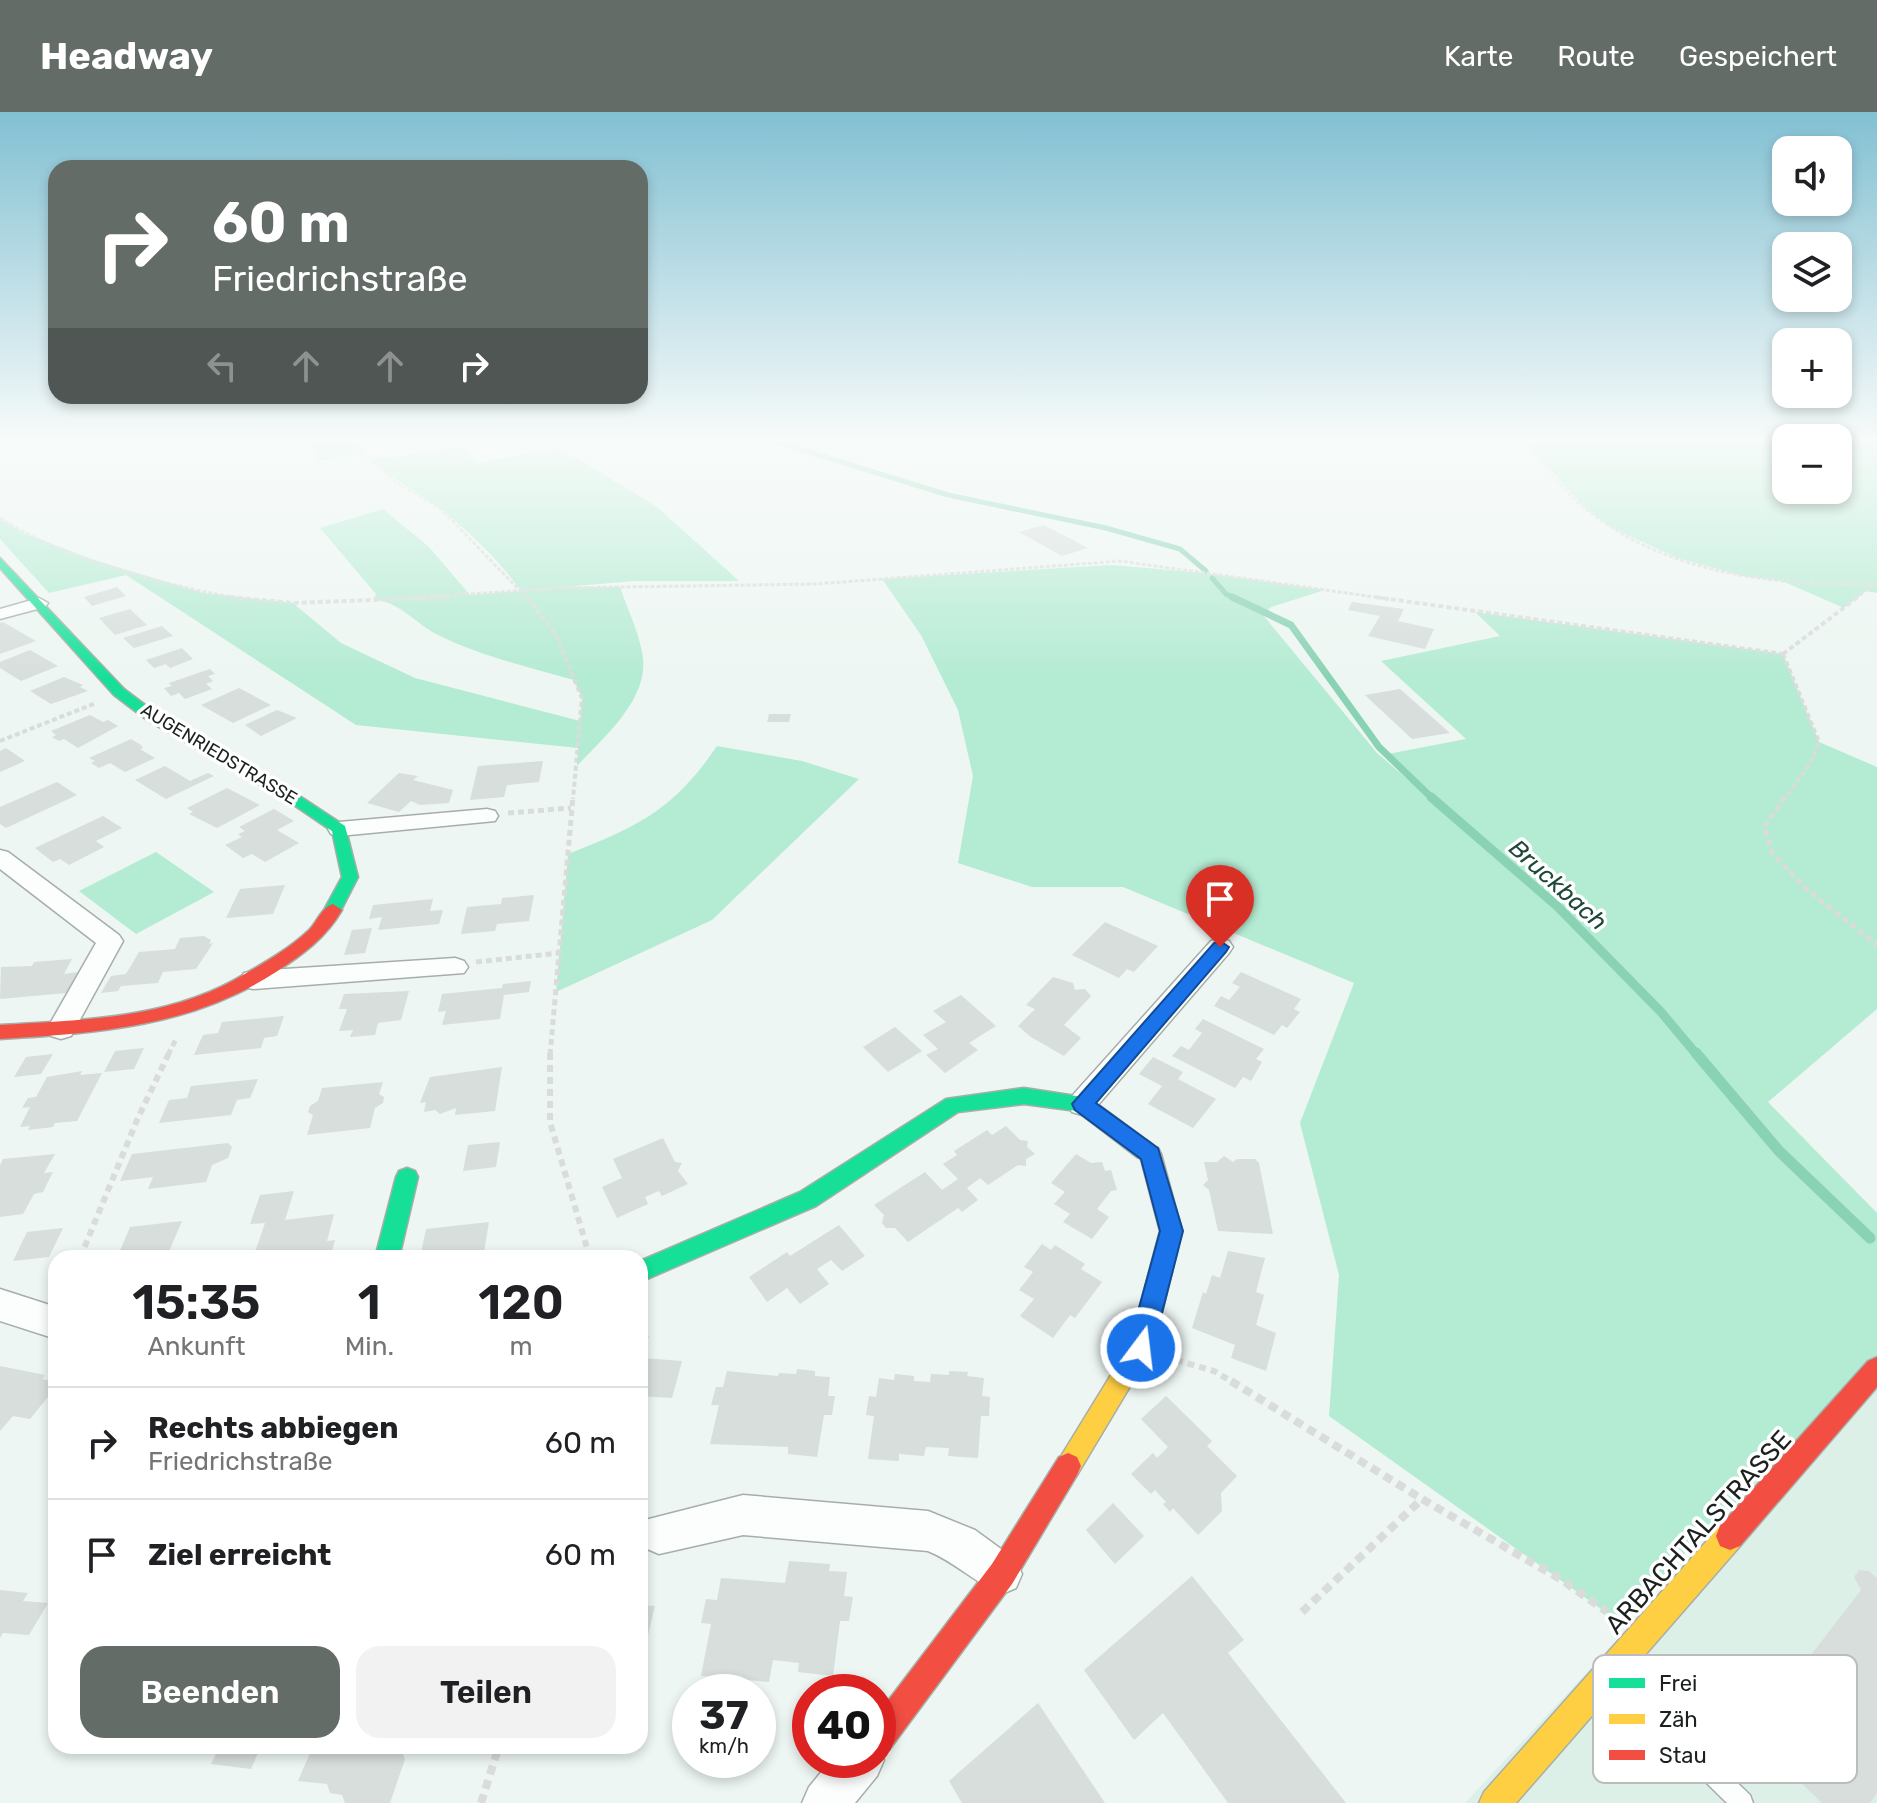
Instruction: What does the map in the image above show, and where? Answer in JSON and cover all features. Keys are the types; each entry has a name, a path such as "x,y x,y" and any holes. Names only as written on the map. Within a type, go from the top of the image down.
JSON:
{"street":[{"name":"AUGENRIEDSTRASSE","path":"0,561 119,692 141,709 293,798 339,829"},
{"path":"0,614 39,603"},
{"path":"0,1032 126,1024 191,1009 253,980 323,930 350,877 339,829 487,816"},
{"path":"0,857 110,941 61,1029"},
{"path":"1082,1104 1220,947"},
{"path":"253,980 455,967"},
{"path":"648,1269 808,1199 953,1105 1024,1096 1082,1104 1150,1154 1171,1231 1141,1348 1002,1574 896,1715"},
{"path":"389,1250 407,1177"},
{"path":"0,1305 48,1320"},
{"name":"ARBACHTALSTRASSE","path":"1624,1655 1877,1369"},
{"path":"659,1534 743,1515 928,1531 961,1544 1002,1574"},
{"name":"ARBACHTALSTRASSE","path":"1495,1803 1593,1690"},
{"path":"825,1803 846,1778"}],"lane":[{"path":"1722,1783 1742,1803"}],"path":[{"path":"4,521 21,532 91,559 203,593 293,603 522,591 816,584 1120,561 1783,654"},
{"path":"453,521 522,591 555,633 582,698 549,1067 550,1122 588,1250"},
{"path":"1606,521 1646,545 1678,558 1743,576 1782,581 1875,583"},
{"path":"1783,654 1800,637 1853,602 1875,583"},
{"path":"1783,654 1819,742 1816,756 1775,806 1764,827 1772,853 1805,888 1877,945"},
{"path":"0,741 77,711"},
{"path":"487,816 571,808"},
{"path":"455,967 483,960 559,953"},
{"path":"83,1250 137,1120 191,1009"},
{"path":"1214,1371 1422,1499 1562,1580 1641,1636"},
{"path":"1302,1612 1422,1499"},
{"path":"481,1803 496,1754"}],"shaded area":[{"path":"1877,1361 1877,1803 1465,1803 1593,1666 1593,1783 1857,1783 1857,1655 1603,1655"}],"green space":[{"path":"0,521 91,559 203,593 293,603 341,643 415,678 580,721 582,698 574,680 471,649 438,635 391,604 373,600 376,594 320,528 343,521 397,521 429,547 470,595 521,591 455,521 672,521 739,581 634,581 564,587 620,587 642,652 640,685 633,700 612,729 577,766 578,748 356,725 126,575 49,593 0,539"},
{"path":"1602,521 1877,521 1877,593 1866,591 1844,608 1782,581 1743,576 1678,558"},
{"path":"1112,565 1204,573 1325,590 1271,607 1263,615 1377,753 1442,809 1388,754 1466,739 1381,661 1500,636 1475,612 1783,654 1819,742 1877,767 1877,1009 1768,1102 1877,1213 1877,1360 1618,1621 1329,1416 1339,1275 1300,1123 1354,983 1123,887 1032,887 958,863 973,776 958,710 921,635 882,579"},
{"path":"717,746 802,761 859,779 712,920 556,992 568,854 614,835 652,814 685,786"},
{"path":"156,852 214,892 136,934 79,891"}],"building":[{"path":"1044,525 1088,548 1062,556 1019,532"},
{"path":"117,587 126,596 92,606 84,597"},
{"path":"1352,602 1404,609 1398,621 1434,629 1425,649 1368,636 1380,616 1348,610"},
{"path":"130,609 147,625 115,635 99,618"},
{"path":"0,623 36,641 0,654"},
{"path":"162,626 173,636 134,648 123,638"},
{"path":"182,648 193,659 170,668 166,664 154,668 146,660"},
{"path":"30,650 58,666 21,681 0,668 0,662"},
{"path":"210,669 215,674 208,676 213,681 206,684 212,689 185,699 179,693 171,696 164,688 172,686 169,683"},
{"path":"64,677 83,685 80,687 88,691 51,704 30,691"},
{"path":"239,688 271,705 233,723 201,705"},
{"path":"1400,689 1450,733 1412,739 1365,695"},
{"path":"277,710 297,718 261,736 245,725"},
{"path":"769,714 791,714 789,722 767,722"},
{"path":"90,715 118,726 78,748 64,739 59,741 52,737 56,735 51,731"},
{"path":"131,739 155,758 125,772 110,763 99,768 91,763 95,761 89,758"},
{"path":"6,748 25,761 0,772 0,751"},
{"path":"543,761 539,782 507,785 504,797 470,800 478,766"},
{"path":"165,766 190,781 208,773 214,776 166,799 135,780"},
{"path":"399,773 418,776 413,780 453,790 449,803 420,805 411,801 399,812 367,803"},
{"path":"57,782 77,795 6,828 0,824 0,807"},
{"path":"227,788 260,805 217,828 189,814 193,812 187,808"},
{"path":"274,809 294,821 277,830 299,843 265,862 252,854 243,858 225,845 242,837 238,834 245,831 239,827"},
{"path":"103,816 122,828 96,841 104,847 69,865 60,859 53,862 35,848"},
{"path":"285,885 273,914 226,918 240,889"},
{"path":"534,895 529,921 497,924 495,931 461,934 467,907 501,904 502,898"},
{"path":"433,899 430,911 443,910 439,924 378,930 382,917 369,919 373,905"},
{"path":"1105,922 1158,946 1134,972 1127,969 1119,978 1072,955"},
{"path":"372,928 365,953 344,955 352,930"},
{"path":"204,936 211,940 209,944 213,943 196,969 163,972 158,983 121,986 118,991 101,993 111,976 126,974 139,952 175,949 180,938"},
{"path":"72,959 64,974 78,972 66,993 0,999 1,967 32,966 34,962"},
{"path":"1241,972 1301,999 1294,1009 1300,1012 1287,1028 1282,1025 1274,1035 1214,1006 1221,996 1229,1000 1240,987 1232,983"},
{"path":"1053,977 1073,983 1075,990 1085,989 1091,996 1064,1025 1081,1038 1064,1056 1018,1026 1035,1009 1026,1005"},
{"path":"531,981 529,992 504,995 500,1019 442,1025 446,1011 438,1012 442,994 502,988 503,984"},
{"path":"409,991 401,1020 378,1023 375,1035 350,1037 353,1030 339,1031 347,1009 339,1009 344,994"},
{"path":"961,995 996,1026 969,1043 978,1050 945,1073 926,1055 938,1049 923,1035 946,1022 933,1011"},
{"path":"284,1016 277,1036 264,1038 261,1048 194,1055 203,1035 218,1033 222,1022"},
{"path":"1203,1019 1264,1049 1256,1059 1262,1062 1251,1081 1243,1077 1235,1088 1172,1056 1181,1046 1189,1050 1202,1033 1195,1029"},
{"path":"895,1027 922,1051 888,1072 863,1047"},
{"path":"144,1048 134,1069 104,1072 115,1051"},
{"path":"53,1054 41,1074 14,1077 26,1057"},
{"path":"1153,1057 1183,1072 1178,1079 1216,1099 1193,1128 1148,1104 1162,1086 1139,1074"},
{"path":"502,1067 495,1111 455,1115 456,1108 440,1114 435,1110 424,1112 426,1102 420,1103 430,1077"},
{"path":"82,1071 80,1075 102,1073 77,1121 28,1130 30,1126 20,1127 30,1107 22,1108 28,1098 36,1097 47,1077"},
{"path":"258,1079 250,1098 237,1100 231,1115 159,1123 169,1100 187,1098 191,1086"},
{"path":"383,1082 379,1094 384,1097 383,1103 375,1108 370,1128 307,1135 313,1115 308,1112 310,1106 318,1101 322,1088"},
{"path":"1006,1126 1020,1140 1028,1141 1027,1147 1035,1154 1026,1159 1026,1166 1018,1165 988,1185 980,1178 967,1188 978,1200 962,1212 958,1208 908,1242 895,1228 886,1228 882,1223 884,1215 874,1205 925,1172 942,1190 958,1179 943,1164 957,1155 954,1151 987,1130 992,1135"},
{"path":"663,1138 675,1162 682,1163 678,1171 688,1184 662,1196 659,1191 645,1197 648,1204 617,1218 602,1187 622,1178 613,1159"},
{"path":"500,1142 496,1167 463,1171 468,1145"},
{"path":"228,1143 232,1147 228,1158 212,1165 206,1182 148,1189 153,1177 120,1181 132,1154"},
{"path":"55,1154 44,1173 53,1172 43,1192 34,1194 23,1214 0,1217 0,1165 3,1159"},
{"path":"1076,1154 1091,1163 1102,1162 1105,1171 1111,1170 1117,1190 1111,1191 1097,1209 1109,1217 1092,1239 1063,1222 1070,1214 1054,1204 1065,1192 1051,1183"},
{"path":"1224,1156 1233,1162 1237,1159 1255,1159 1259,1163 1273,1234 1218,1231 1209,1190 1203,1185 1208,1180 1204,1162 1217,1162"},
{"path":"294,1191 285,1220 334,1214 327,1241 335,1240 332,1250 256,1250 265,1223 250,1224 260,1195"},
{"path":"182,1221 170,1250 120,1250 130,1227"},
{"path":"489,1222 484,1250 422,1250 426,1229"},
{"path":"839,1225 865,1256 842,1271 831,1260 817,1269 829,1284 800,1304 787,1288 767,1302 749,1277 787,1252 790,1256"},
{"path":"63,1228 52,1250 48,1250 48,1257 13,1261 27,1232"},
{"path":"1042,1244 1051,1250 1055,1245 1085,1264 1081,1269 1102,1282 1075,1318 1070,1315 1053,1338 1020,1316 1034,1299 1019,1290 1033,1272 1024,1267"},
{"path":"1228,1251 1265,1258 1256,1292 1264,1295 1256,1325 1276,1333 1266,1371 1231,1358 1235,1345 1192,1328 1203,1292 1206,1294 1212,1275 1220,1278"},
{"path":"648,1358 682,1361 672,1398 648,1396"},
{"path":"0,1366 45,1375 42,1379 48,1380 48,1397 30,1419 13,1416 0,1431"},
{"path":"797,1369 815,1371 815,1376 830,1377 828,1396 835,1396 832,1415 824,1415 817,1457 788,1454 788,1447 710,1444 719,1405 711,1405 716,1387 723,1387 727,1371 778,1376 779,1373 796,1374"},
{"path":"949,1371 968,1372 967,1376 984,1378 982,1396 990,1397 989,1416 981,1416 978,1458 948,1456 949,1448 926,1447 924,1456 899,1454 899,1461 868,1459 874,1416 866,1415 869,1396 876,1397 879,1378 894,1380 895,1374 914,1376 914,1381 930,1382 931,1374 949,1375"},
{"path":"1166,1396 1212,1441 1207,1446 1237,1476 1221,1493 1222,1511 1198,1535 1173,1508 1170,1512 1155,1490 1151,1494 1131,1474 1153,1453 1157,1458 1168,1447 1141,1419"},
{"path":"1113,1503 1144,1536 1115,1564 1086,1530"},
{"path":"789,1561 830,1564 829,1571 847,1572 844,1596 853,1597 849,1621 840,1621 833,1674 798,1672 799,1663 773,1660 770,1674 701,1674 711,1624 701,1623 706,1599 717,1600 721,1578 785,1583"},
{"path":"1859,1570 1869,1571 1877,1578 1877,1793 1870,1803 1822,1803 1801,1783 1857,1783 1857,1655 1811,1655 1861,1590 1854,1577"},
{"path":"1192,1576 1244,1640 1228,1653 1346,1803 1228,1803 1163,1713 1134,1740 1084,1670"},
{"path":"0,1590 28,1593 23,1601 48,1603 29,1635 3,1633 0,1638"},
{"path":"648,1606 655,1606 648,1635"},
{"path":"1038,1703 1105,1803 962,1803 949,1781"},
{"path":"216,1754 258,1754 251,1769 211,1764"},
{"path":"310,1754 403,1754 405,1759 390,1803 345,1803 342,1795 330,1793 327,1784 298,1781"}],"waterway":[{"name":"Bruckbach","path":"1072,521 1180,549 1206,571"},
{"name":"Bruckbach","path":"1212,578 1232,597"},
{"name":"Bruckbach","path":"1232,597 1291,625 1379,747 1433,799"},
{"name":"Bruckbach","path":"1232,597 1236,599"},
{"name":"Bruckbach","path":"1431,797 1558,907 1661,1012 1697,1055"},
{"name":"Bruckbach","path":"1696,1053 1779,1151 1870,1238"}],"traffic: fast":[{"path":"0,561 119,692 152,717 293,798 339,829 350,877 333,910"},
{"path":"648,1269 808,1199 953,1105 1024,1096 1082,1104 1145,1151"},
{"path":"389,1250 407,1177"}],"traffic: slow":[{"path":"1068,1466 1141,1348 1171,1231 1150,1154 1145,1151"},
{"path":"1625,1655 1730,1536"},
{"path":"1495,1803 1593,1692"}],"traffic: jam":[{"path":"0,1032 112,1024 180,1010 213,998 247,982 304,944 323,926 333,910"},
{"path":"1730,1536 1877,1369"},
{"path":"896,1715 1002,1574 1068,1466"}],"route":[{"path":"1141,1348 1171,1231 1150,1154 1082,1104 1220,947"}]}
